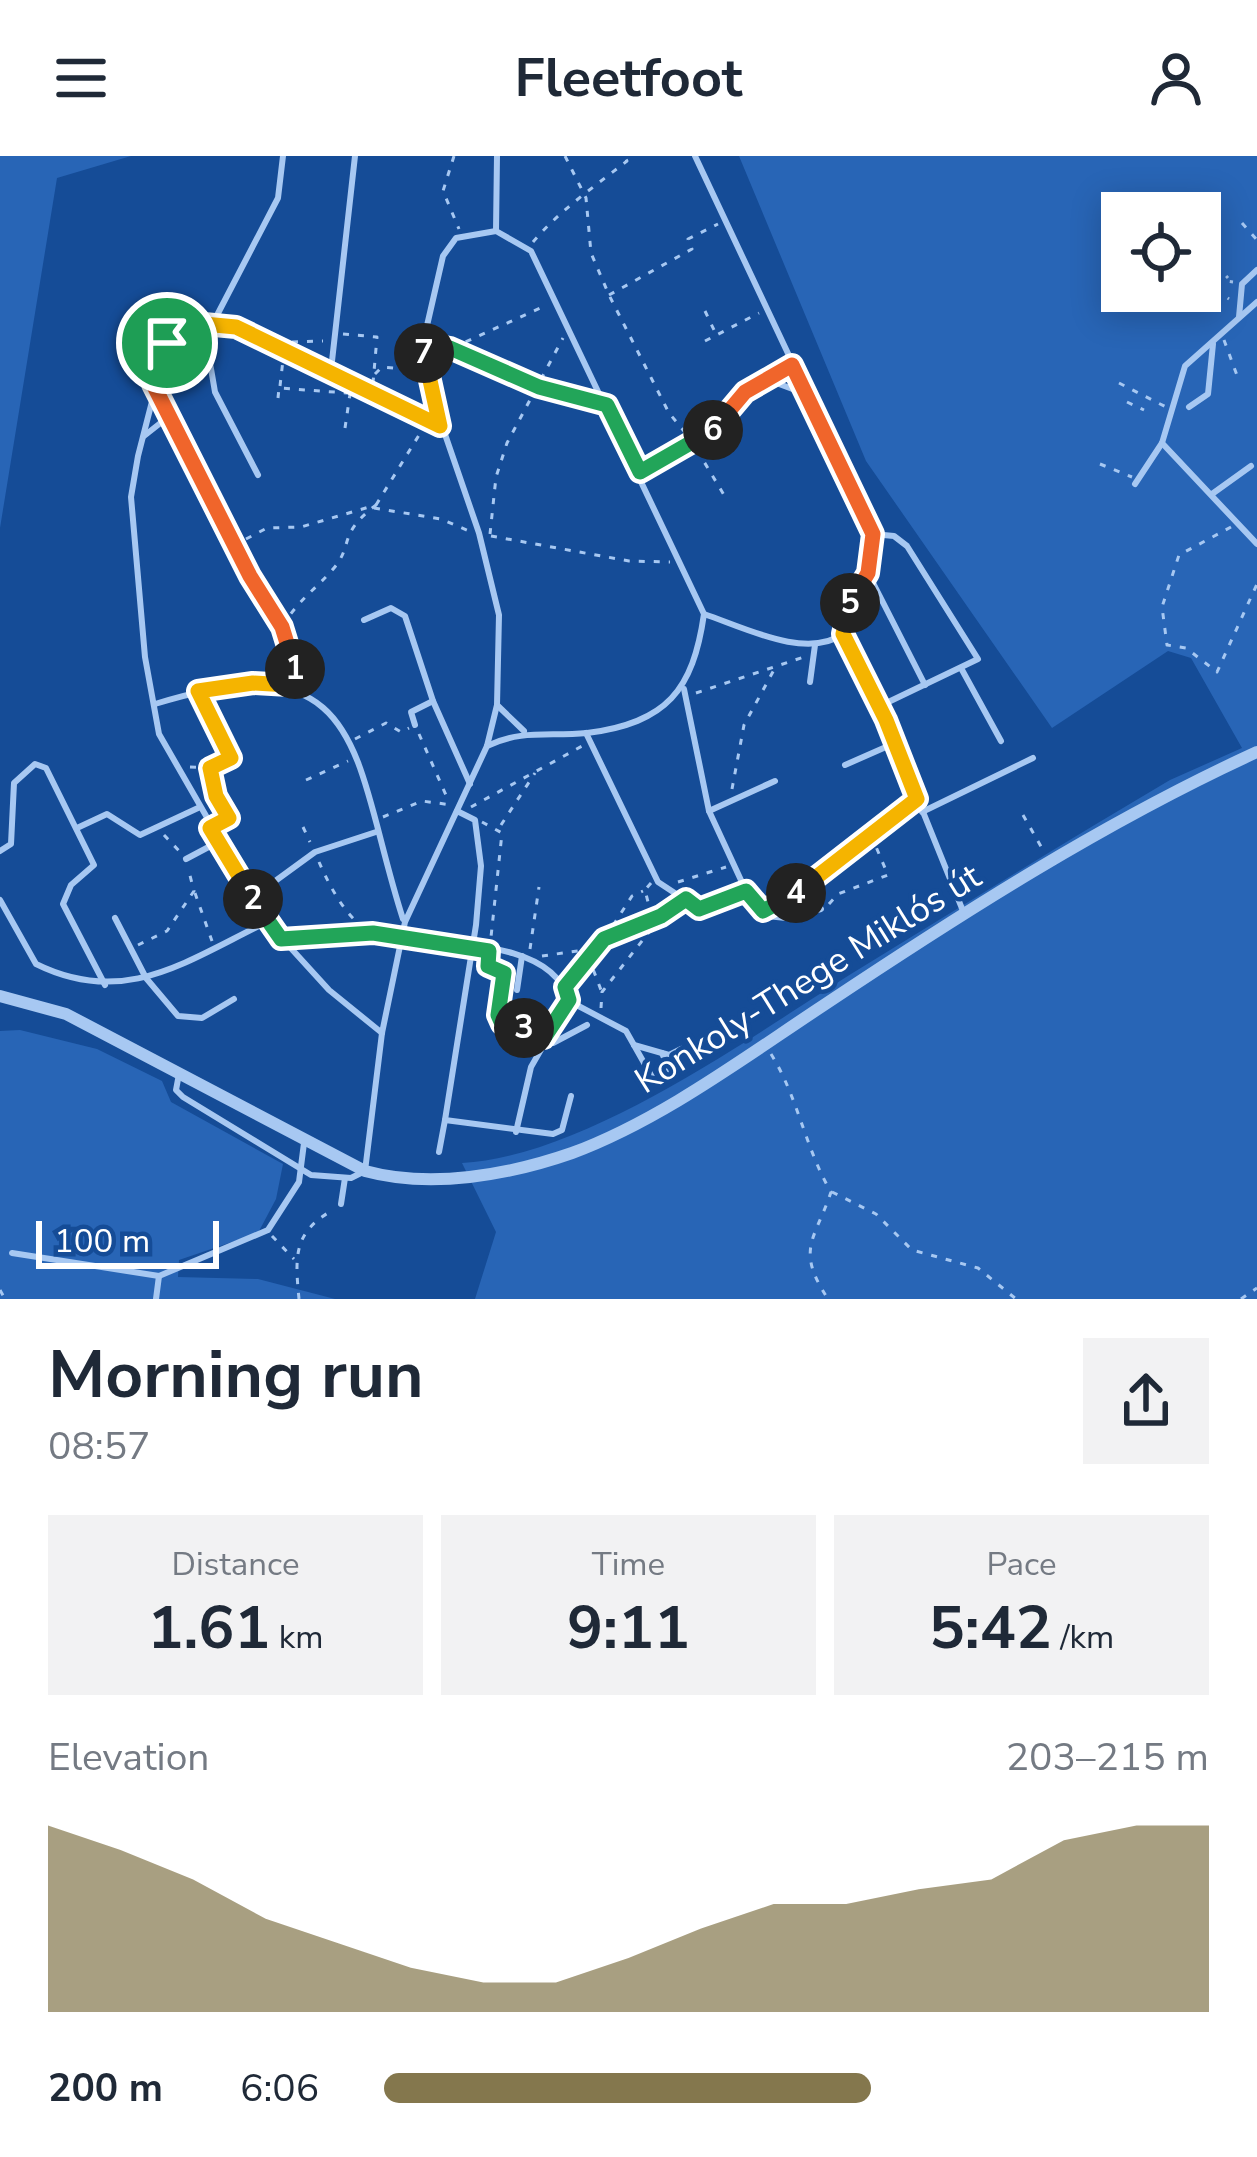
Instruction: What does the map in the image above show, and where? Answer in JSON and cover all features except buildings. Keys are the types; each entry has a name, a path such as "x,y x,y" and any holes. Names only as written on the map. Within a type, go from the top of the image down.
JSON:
{"street":[{"name":"Konkoly-Thege Miklós út","path":"0,996 66,1014 365,1171 400,1177 473,1176 536,1164 622,1129 1175,789 1257,752"}],"lane":[{"path":"214,321 278,198 283,156"},
{"path":"331,370 355,156"},
{"path":"496,231 497,156"},
{"path":"694,156 873,534 868,573 850,602 843,634 880,706 967,917"},
{"path":"365,1171 382,1033 405,922 454,807 487,746 497,704 499,615 479,533 440,426 423,343 442,256 462,236 496,231 527,248 680,557 704,614 684,689 710,811 746,891 763,911 786,918 821,909"},
{"path":"1240,317 1240,288 1257,270"},
{"path":"1136,481 1162,443 1168,408 1185,366 1257,302"},
{"path":"382,1033 267,922 159,734 131,497 153,384 175,335 193,323 214,321 284,348 440,426"},
{"path":"175,335 210,363 215,392 257,475"},
{"path":"1189,407 1208,394 1213,340"},
{"path":"640,472 711,433 745,392 792,365"},
{"path":"771,381 806,394"},
{"path":"153,384 236,543"},
{"path":"142,438 152,427 174,423"},
{"path":"1162,443 1257,544"},
{"path":"1212,494 1251,466"},
{"path":"873,534 894,536 908,546 979,659 880,706"},
{"path":"868,573 925,685"},
{"path":"364,620 400,609 470,784"},
{"path":"704,614 814,649 843,634"},
{"path":"810,682 814,649"},
{"path":"289,685 298,665"},
{"path":"961,668 1001,741"},
{"path":"153,705 198,691 253,683 289,685 326,712 352,742 405,922"},
{"path":"487,746 524,731 588,737 634,720 684,689"},
{"path":"415,725 412,712 433,701"},
{"path":"497,704 524,731"},
{"path":"588,737 658,882 699,909 746,891"},
{"path":"844,765 895,743"},
{"path":"922,812 1033,758"},
{"path":"0,851 11,844 14,783 35,764 46,767 94,865 71,885 63,904 106,985"},
{"path":"710,811 775,781"},
{"path":"439,1152 481,866 475,820 454,807"},
{"path":"77,828 107,814 140,835 158,831 198,808"},
{"path":"252,898 315,852 376,832"},
{"path":"186,859 218,842"},
{"path":"0,899 35,964 106,985 146,978 267,922"},
{"path":"115,918 146,978 178,1016 191,1021 233,999"},
{"path":"402,940 525,956 565,987 569,1000 626,1031 652,1077"},
{"path":"517,990 525,956"},
{"path":"515,1132 530,1067 569,1000"},
{"path":"502,1024 553,1043 587,1025"},
{"path":"634,1045 662,1053 681,1049"},
{"path":"662,1053 671,1073"},
{"name":"Konkoly-Thege Miklós út","path":"179,1074 176,1090 182,1096 311,1175 345,1178 365,1171"},
{"path":"445,1120 515,1132 562,1130 571,1096"},
{"path":"12,1253 159,1276 268,1231 296,1187 304,1143"},
{"path":"341,1204 345,1178"},
{"path":"157,1299 159,1276"}],"path":[{"path":"454,156 442,191 462,236"},
{"path":"566,156 586,198 591,253 609,295 669,413 724,495"},
{"path":"527,248 554,217 586,198 633,156"},
{"path":"609,295 692,249 688,239 725,221"},
{"path":"1242,223 1257,240"},
{"path":"1221,270 1240,288"},
{"path":"1221,279 1230,279"},
{"path":"1221,291 1237,301"},
{"path":"450,348 556,302"},
{"path":"704,341 766,310"},
{"path":"705,311 715,332"},
{"path":"490,536 496,477 515,424 568,328"},
{"path":"1221,333 1238,378"},
{"path":"280,388 284,348 298,338 334,342"},
{"path":"423,343 450,348 539,387 607,405"},
{"path":"374,375 382,368 426,371"},
{"path":"1119,383 1168,408"},
{"path":"345,428 350,393"},
{"path":"1127,402 1144,410"},
{"path":"282,627 312,585 336,566 351,524 374,507 428,420"},
{"path":"1100,464 1136,481"},
{"path":"298,665 236,543 267,528 302,527 374,507 441,519 490,536 650,564 680,557"},
{"path":"1238,523 1179,555 1162,607 1167,645 1186,648 1217,671 1257,584"},
{"path":"695,693 775,668 814,649"},
{"path":"729,802 744,725 775,668"},
{"path":"176,766 210,768 231,758 198,691"},
{"path":"352,742 386,723 400,732 415,725 454,807"},
{"path":"381,817 422,801 464,810 588,737"},
{"path":"430,754 456,752"},
{"path":"306,780 357,757"},
{"path":"210,768 216,796 229,818 210,828"},
{"path":"502,1024 498,1015 504,973 488,966 499,827 536,771"},
{"path":"763,911 803,889 917,799"},
{"path":"1023,815 1039,843"},
{"path":"475,820 499,827"},
{"path":"303,827 333,892 373,933"},
{"path":"158,831 186,859 214,947"},
{"path":"821,909 838,894 888,874 870,834"},
{"path":"539,887 525,956 593,949"},
{"path":"565,987 632,896 645,890"},
{"path":"131,949 167,931 194,892"},
{"path":"604,939 661,916 686,899"},
{"path":"602,992 661,916"},
{"path":"281,939 373,933 402,940"},
{"path":"588,956 602,992 600,1017"},
{"path":"765,1045 788,1082 814,1163 831,1192 876,1214 912,1250 978,1268 1016,1299"},
{"path":"828,1299 815,1279 808,1247 831,1192"},
{"path":"299,1299 296,1261 305,1229 341,1204"},
{"path":"268,1231 296,1261"},
{"path":"1241,1299 1254,1290 1257,1297"}],"shaded area":[{"path":"0,156 131,156 57,178 0,528"},
{"path":"739,156 1257,156 1257,1299 475,1299 496,1232 462,1163 510,1156 560,1140 663,1091 1170,780 1242,748 1191,658 1168,651 1052,728 866,461"},
{"path":"20,1030 97,1049 162,1081 171,1102 283,1164 276,1199 258,1233 179,1260 178,1277 258,1279 335,1299 0,1299 0,1031"}],"route":[{"path":"214,321 236,327 440,426 427,382 423,343 450,348 503,375 607,405 640,472 711,433 745,392 792,365 873,534 871,567 850,602 843,634 886,720 917,799 803,889 763,911 746,891 699,909 686,899 661,916 604,939 565,987 569,1000 544,1038 533,1030 502,1024 498,1015 504,973 488,966 489,951 381,938 373,933 281,939 210,828 229,818 216,796 210,768 231,758 198,691 253,683 289,685 296,668 286,653 282,627 250,576 153,384 167,343 193,323 214,321"}]}
